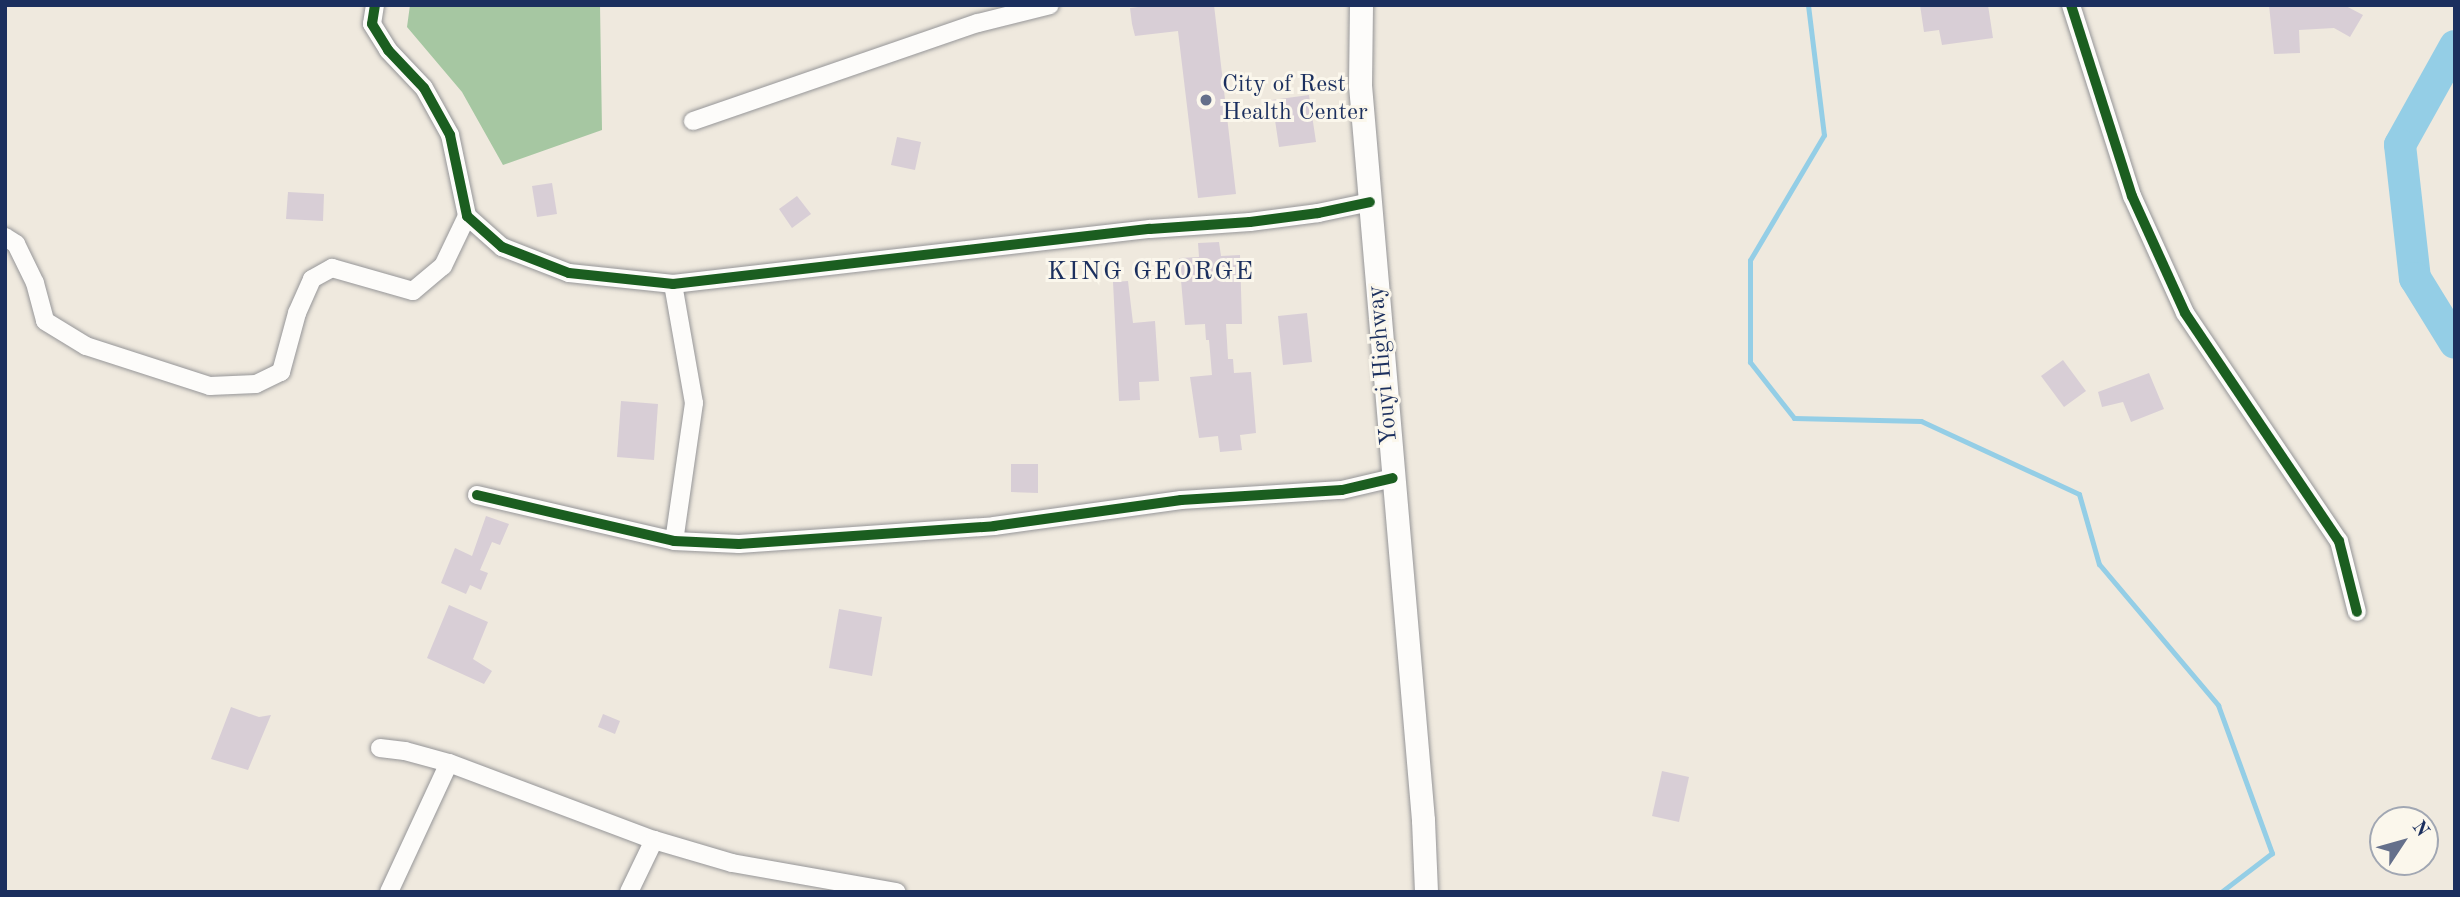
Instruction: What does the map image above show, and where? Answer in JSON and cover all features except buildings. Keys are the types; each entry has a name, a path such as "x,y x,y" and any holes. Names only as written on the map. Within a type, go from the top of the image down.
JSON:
{"main road":[{"name":"Youyi Highway","path":"1361,5 1360,85 1423,820 1426,892"}],"street":[{"path":"375,5 372,24 388,50 424,88 450,135 467,216 502,247 569,273 673,284 1150,229 1250,222 1318,213 1370,201"},
{"path":"693,121 978,23 1050,5"},
{"path":"2071,5 2132,196 2185,313 2272,447 2339,541 2357,612"},
{"path":"5,237 16,244 35,283 45,321 86,345 210,386 256,384 281,372 297,313 312,279 332,268 413,292 443,266 467,216"},
{"path":"673,284 694,403 674,541"},
{"path":"477,495 674,541 739,544 994,526 1181,500 1342,490 1393,478"},
{"path":"380,748 405,751 449,763 654,840 732,863 888,891"},
{"path":"389,892 449,763"},
{"path":"629,892 654,840"}],"green space":[{"path":"410,5 600,5 602,130 503,165 462,92 407,27"}],"waterway":[{"path":"1808,5 1824,135 1750,260 1750,362 1794,418 1921,421 2079,494 2099,564 2218,705 2272,853 2221,892"},
{"path":"2455,46 2400,145 2415,278 2455,343"}],"cycle path":[{"path":"375,5 372,24 388,50 424,88 450,135 467,216 502,247 569,273 673,284 1150,229 1250,222 1318,213 1370,202"},
{"path":"2071,5 2132,196 2185,313 2339,541 2357,612"},
{"path":"477,495 674,541 739,544 994,526 1181,500 1342,490 1393,478"}],"place":[{"name":"City of Rest Health Center","path":"1206,100"}],"district":[{"name":"KING GEORGE","path":"1151,273"}]}
